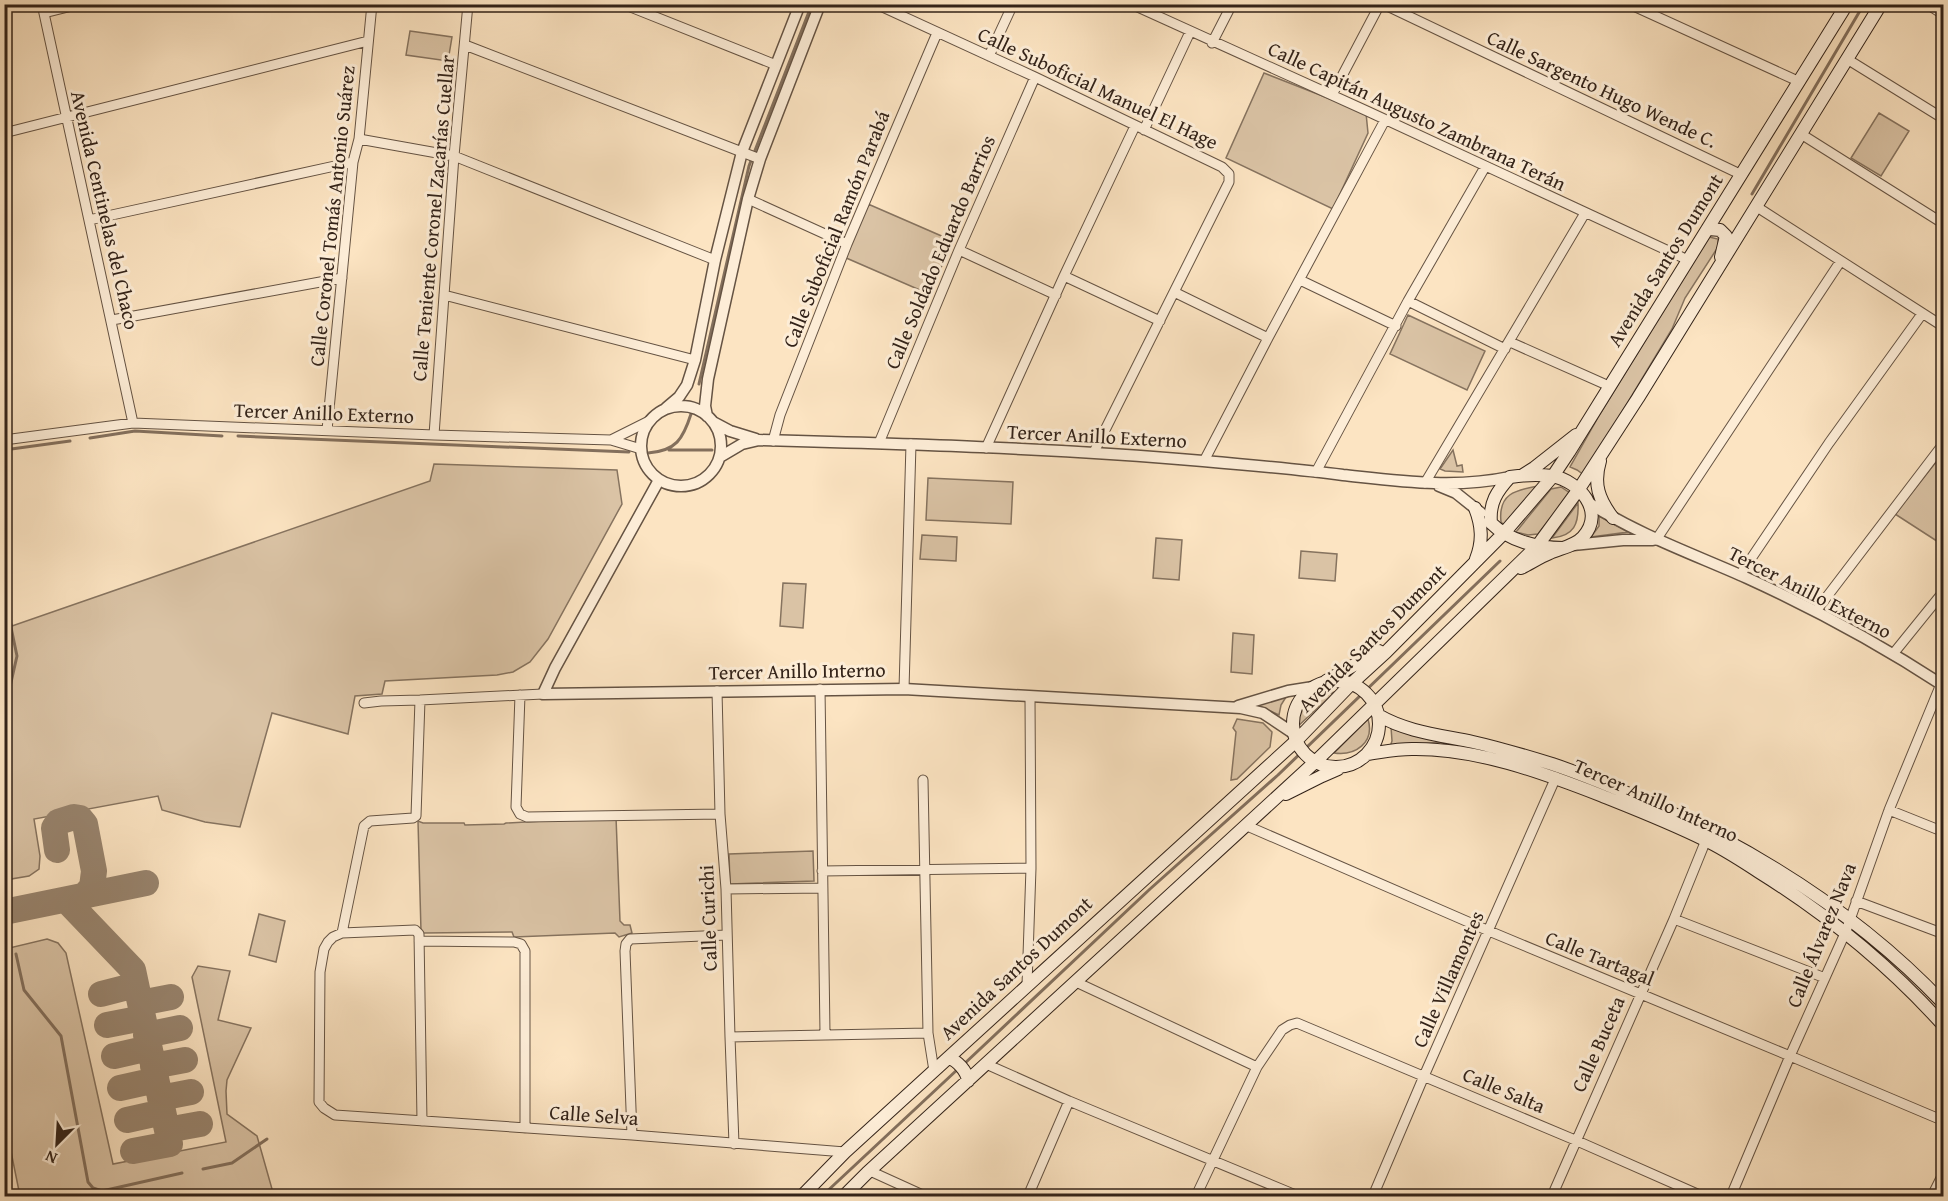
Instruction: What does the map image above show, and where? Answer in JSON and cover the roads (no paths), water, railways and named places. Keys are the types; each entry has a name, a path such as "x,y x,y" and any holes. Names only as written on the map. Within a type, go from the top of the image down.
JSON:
{"main road":[{"name":"Avenida Santos Dumont","path":"802,1197 845,1152 934,1071 951,1059 1027,985 1354,686 1475,562 1507,535 1553,476 1585,427 1847,4"},
{"path":"844,1197 967,1077 986,1064 1270,803 1312,760 1374,706 1510,574 1580,489 1742,232 1881,4"},
{"path":"1733,190 1724,214 1723,224 1729,230 1742,232"},
{"path":"1709,228 1720,230 1726,236 1715,275"},
{"path":"1568,546 1534,545 1507,535 1491,523 1490,512 1495,495 1516,476 1541,463 1585,427"},
{"path":"1603,451 1597,470 1596,488 1602,504 1613,518"},
{"path":"1510,574 1579,541 1588,530 1592,517 1589,503 1580,489 1570,483 1553,476 1516,476"},
{"path":"1475,508 1482,535 1475,562"},
{"path":"1349,765 1337,767 1312,760 1296,740 1293,720 1296,707 1303,696 1316,686 1396,642"},
{"path":"1316,686 1338,681 1354,686"},
{"name":"Tercer Anillo Interno","path":"1354,686 1374,706 1402,727 1551,763 1626,793 1702,827 1750,852 1851,919 1944,1004"},
{"path":"1270,803 1367,754 1377,736 1374,706"},
{"path":"1426,749 1425,742 1428,739 1460,744 1479,744"},
{"name":"Tercer Anillo Interno","path":"1367,754 1392,750 1426,749 1473,756 1556,777 1706,840 1791,892 1846,932 1890,971 1944,1026"},
{"path":"1556,777 1581,783 1584,782 1586,776"},
{"path":"1594,793 1601,785 1626,793"},
{"path":"951,1059 967,1077"}],"street":[{"path":"43,9 80,4"},
{"name":"Calle Coronel Tomás Antonio Suárez","path":"327,430 353,162 359,139 372,4"},
{"name":"Calle Teniente Coronel Zacarías Cuellar","path":"434,435 454,156 468,4"},
{"path":"623,4 776,64"},
{"path":"800,4 776,64 752,156 748,199 708,379 705,406 718,433 720,457 706,478 695,484 676,486 658,480 646,466 641,449 644,430 649,421 679,397 687,385 695,360 715,260 752,156 820,4"},
{"name":"Calle Suboficial Manuel El Hage","path":"876,4 1222,166 1229,174 1229,182 1174,292"},
{"path":"990,56 1013,4"},
{"name":"Calle Capitán Augusto Zambrana Terán","path":"1131,4 1688,260"},
{"path":"1212,43 1232,4"},
{"path":"1332,95 1381,4"},
{"name":"Calle Sargento Hugo Wende C.","path":"1381,4 1742,175"},
{"path":"1629,4 1800,82"},
{"path":"1927,4 1944,15"},
{"name":"Avenida Centinelas del Chaco","path":"43,9 133,423"},
{"path":"986,448 1064,276 1190,32"},
{"name":"Calle Suboficial Ramón Parabá","path":"773,441 780,415 847,244 937,33"},
{"path":"4,133 368,41"},
{"path":"465,45 752,156"},
{"path":"1847,59 1944,119"},
{"name":"Calle Soldado Eduardo Barrios","path":"879,443 958,250 1035,77"},
{"path":"1204,461 1385,120"},
{"path":"1801,134 1944,224"},
{"path":"359,139 454,156 715,260"},
{"path":"89,220 353,162"},
{"path":"1316,472 1408,302 1485,167"},
{"path":"748,199 847,244"},
{"path":"1757,207 1944,327"},
{"path":"1429,484 1585,213"},
{"path":"958,250 1056,295"},
{"path":"1656,540 1840,262"},
{"path":"1064,276 1160,321"},
{"path":"112,320 342,278"},
{"path":"1300,280 1396,326"},
{"path":"1094,452 1174,292 1268,338"},
{"path":"444,295 695,360"},
{"path":"1408,302 1508,346 1609,386"},
{"path":"1740,575 1829,443 1922,314"},
{"path":"666,408 688,407 710,419"},
{"name":"Tercer Anillo Externo","path":"710,419 740,435 773,441 1094,452 1429,484 1466,484 1516,476"},
{"path":"611,440 649,421"},
{"name":"Tercer Anillo Externo","path":"4,440 133,423 611,440 641,449"},
{"name":"Tercer Anillo Externo","path":"720,457 742,444 759,440"},
{"path":"1816,611 1944,442"},
{"path":"904,690 911,444"},
{"path":"543,694 658,480"},
{"name":"Tercer Anillo Externo","path":"1429,484 1456,494 1491,523"},
{"name":"Tercer Anillo Externo","path":"1589,503 1656,540 1740,575 1816,611 1893,654 1942,685"},
{"name":"Tercer Anillo Externo","path":"1568,546 1623,540 1656,540"},
{"path":"1893,654 1944,591"},
{"name":"Calle Álvarez Nava","path":"1731,1197 1790,1056 1846,932 1889,810 1942,685"},
{"name":"Tercer Anillo Interno","path":"1229,708 1288,691 1316,686"},
{"path":"820,689 825,1034"},
{"name":"Tercer Anillo Interno","path":"364,703 543,694 820,689 904,690 1240,708 1263,713 1296,740"},
{"name":"Calle Curichi","path":"717,691 734,1144"},
{"path":"520,695 516,807 520,814 526,817 720,814"},
{"path":"1027,985 1030,698"},
{"path":"420,700 416,816 373,820 364,826 342,933 415,930 419,934 422,1121"},
{"name":"Calle Villamontes","path":"1373,1197 1556,777"},
{"path":"923,780 928,1033 934,1071"},
{"path":"1889,810 1944,832"},
{"name":"Calle Tartagal","path":"1245,825 1489,931 1944,1121"},
{"name":"Calle Buceta","path":"1552,1197 1575,1140 1674,919 1706,840"},
{"path":"822,871 1030,868"},
{"path":"726,890 823,888"},
{"path":"1856,901 1944,934"},
{"path":"1674,919 1825,978"},
{"name":"Calle Selva","path":"342,933 333,937 324,949 319,983 320,1102 329,1112 341,1116 845,1152"},
{"path":"632,1135 626,944 630,939 727,935"},
{"path":"419,941 514,942 521,944 525,951 525,1128"},
{"path":"1076,982 1257,1067 1196,1197"},
{"name":"Calle Salta","path":"1257,1067 1282,1030 1297,1023 1304,1025 1575,1140 1702,1197"},
{"path":"730,1037 928,1033"},
{"path":"986,1064 1298,1197"},
{"path":"1028,1197 1070,1101"},
{"path":"870,1170 925,1197"},
{"path":"1932,1197 1944,1172"}],"waterway":[{"path":"699,384 749,166 812,4"},
{"path":"1752,194 1864,4"},
{"path":"648,453 665,450 677,442 691,414"},
{"path":"90,438 135,431 222,436"},
{"path":"238,436 629,452"},
{"path":"4,450 70,441"},
{"path":"669,450 712,450"},
{"path":"963,1065 1150,889 1278,775 1500,561"},
{"path":"4,594 17,656 4,713"},
{"path":"16,954 24,990 61,1036 88,1182 93,1188 102,1191 182,1173"},
{"path":"822,1196 958,1069"},
{"path":"203,1169 232,1163 267,1139"}]}
